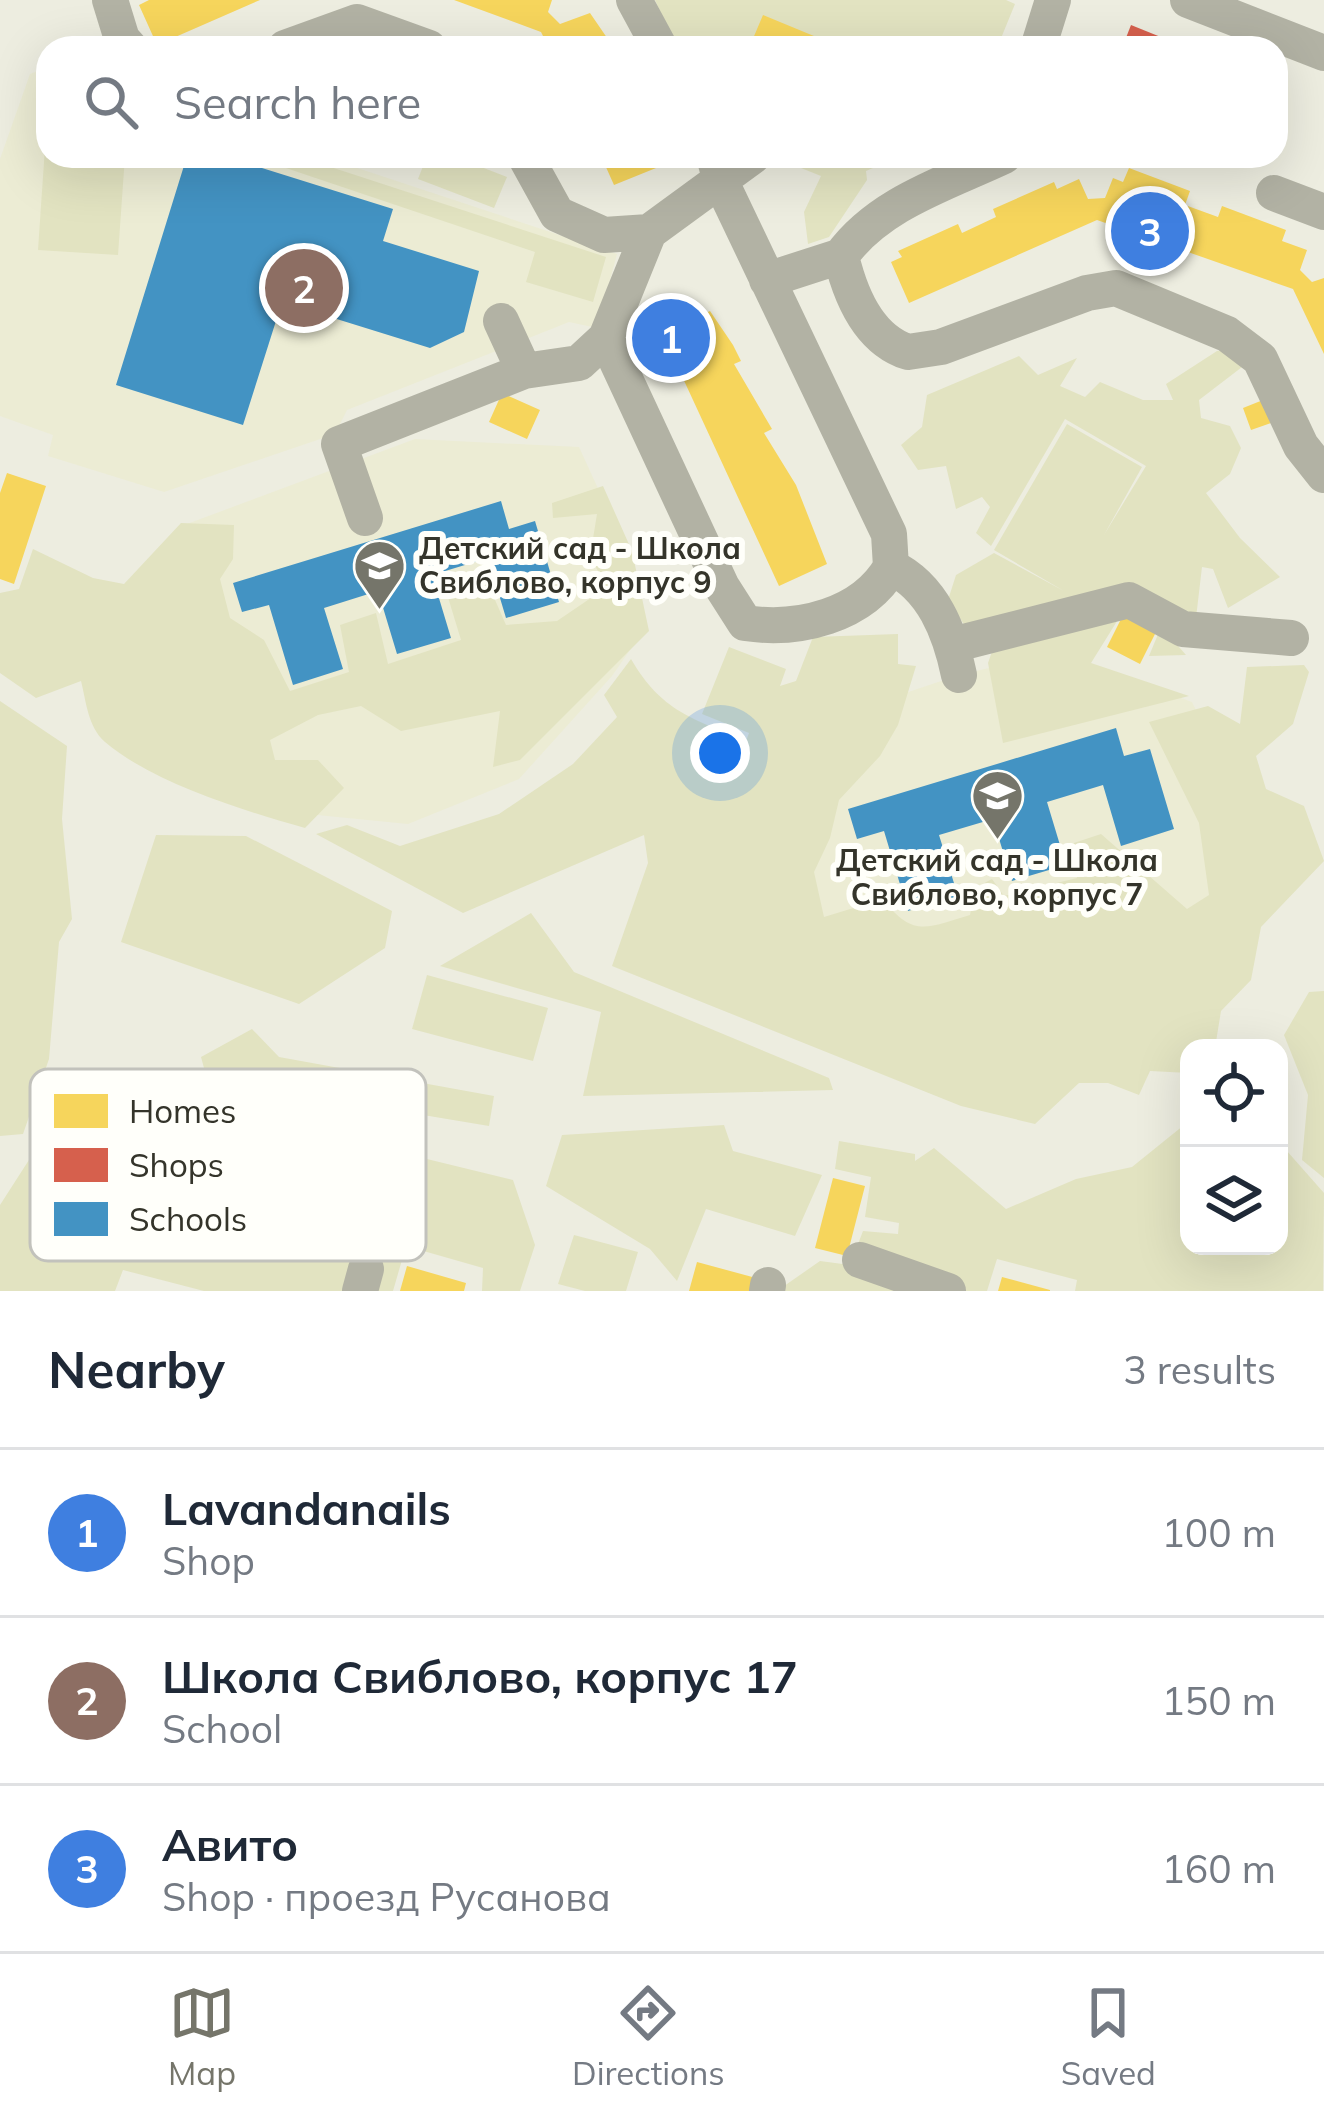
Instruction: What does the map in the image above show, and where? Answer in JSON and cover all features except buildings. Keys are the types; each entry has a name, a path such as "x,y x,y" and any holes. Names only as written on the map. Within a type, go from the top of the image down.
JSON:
{"street":[{"path":"110,0 121,36"},
{"path":"634,0 654,36"},
{"path":"1042,36 1053,0"},
{"path":"1188,0 1280,36"},
{"path":"318,36 357,22 396,36"},
{"path":"1288,39 1324,53"},
{"path":"532,168 557,214 604,235 649,232"},
{"path":"766,280 841,256 884,213 979,168"},
{"path":"364,518 339,444 524,371 579,363 606,338 649,232 717,169 889,534 891,567 867,598 808,623 774,628 745,623 722,587 606,338"},
{"path":"1274,193 1324,212"},
{"path":"841,256 874,331 908,352 941,347 1087,293 1116,288 1227,334 1260,358 1301,446 1324,475"},
{"path":"501,320 524,371"},
{"path":"891,567 910,576 948,627 956,660 1129,600 1183,629 1291,638"},
{"path":"860,1260 948,1291"}],"shaded area":[{"path":"655,0 1006,0 1015,4 1002,36 671,36"},
{"path":"36,72 36,168 357,168 617,254 597,328 569,322 347,410 335,434 164,492 48,456 53,435 0,416 0,159 30,74"},
{"path":"44,168 124,168 118,255 38,250"},
{"path":"286,168 334,168 606,257 593,302 526,282 535,252"},
{"path":"422,168 484,168 507,177 494,208 418,179"},
{"path":"801,168 873,168 866,171 867,180 829,237 808,244 804,212 821,176"},
{"path":"1235,349 1246,364 1199,400 1201,418 1230,426 1241,448 1230,474 1206,493 1240,538 1280,577 1228,608 1213,569 1202,567 1196,618 1172,639 1186,655 1149,656 1161,627 1124,610 1091,663 1189,696 1003,743 988,663 997,637 965,626 948,600 956,575 994,553 1064,591 994,550 1067,424 1142,467 1104,535 1146,466 1065,419 991,546 976,533 990,507 982,497 956,509 946,466 918,470 901,445 922,427 927,395 1019,356 1038,375 1077,358 1060,386 1085,397 1100,382 1143,400 1173,400 1166,384 1217,351"},
{"name":"Детский сад - Школа Свиблово, корпус 9","path":"415,439 579,447 618,532 639,637 612,676 519,779 408,824 287,812 187,524"},
{"path":"603,486 632,551 649,631 520,760 493,767 500,711 401,731 361,706 318,715 270,740 275,760 318,760 344,788 305,828 201,794 125,757 95,729 81,681 36,698 0,673 0,593 19,589 33,549 93,578 124,584 181,523 234,525 233,559 220,579 230,618 264,640 290,691 349,672 340,625 376,613 388,664 461,640 447,594 485,577 506,625 557,621 607,587 590,557 597,514 553,518 552,503"},
{"path":"898,634 898,664 916,666 898,725 880,756 839,800 830,838 814,872 824,917 883,899 903,920 922,927 970,915 975,888 992,879 1004,896 1077,878 1071,844 1101,834 1187,909 1209,895 1199,823 1149,722 1208,706 1240,724 1247,667 1304,665 1309,672 1293,724 1256,756 1266,789 1304,806 1324,861 1261,927 1251,980 1221,1011 1216,1039 1180,1039 1180,1073 1150,1071 1139,1095 1108,1083 1079,1083 1035,1124 961,1106 612,966 648,863 644,835 463,913 316,834 347,825 400,846 499,814 573,764 617,717 604,695 631,659 667,702 746,741 749,733 702,714 729,647 786,669 780,686 796,681 813,637"},
{"name":"Детский сад - Школа Свиблово, корпус 7","path":"1054,653 1192,702 1229,777 1224,954 832,967 758,830 825,720 959,675"},
{"path":"0,701 67,746 62,819 72,919 59,942 49,1059 46,1069 30,1069 30,1114 23,1134 0,1136"},
{"path":"156,835 246,836 392,911 385,948 299,1004 121,942"},
{"path":"531,913 574,972 829,1078 833,1090 583,1096 601,1012 440,966"},
{"path":"427,975 548,1008 533,1061 412,1029"},
{"path":"1324,991 1324,1178 1302,1160 1308,1095 1284,1035 1309,992"},
{"path":"252,1029 279,1057 345,1069 204,1069 201,1057"},
{"path":"426,1084 494,1096 489,1126 426,1116"},
{"path":"724,1125 733,1151 822,1175 795,1236 706,1209 677,1281 650,1249 546,1186 562,1135"},
{"path":"1180,1128 1180,1255 1288,1255 1288,1152 1324,1193 1323,1291 1075,1291 1077,1280 997,1259 987,1291 777,1291 820,1261 850,1265 863,1231 898,1234 899,1223 865,1217 871,1177 835,1169 839,1141 915,1154 915,1161 934,1148 1006,1209 1076,1179 1132,1167"},
{"path":"30,1158 30,1261 402,1261 393,1291 204,1291 123,1270 115,1291 0,1291 0,1205"},
{"path":"426,1159 513,1180 535,1245 520,1291 482,1291 483,1268 426,1252"},
{"path":"574,1235 638,1252 626,1291 585,1291 558,1284"}],"place":[{"name":"Авито","path":"1150,231"},
{"name":"Школа Свиблово, корпус 17","path":"304,288"},
{"name":"Lavandanails","path":"671,338"},
{"name":"Детский сад - Школа Свиблово, корпус 9","path":"380,612"},
{"name":"Детский сад - Школа Свиблово, корпус 7","path":"997,842"}]}
